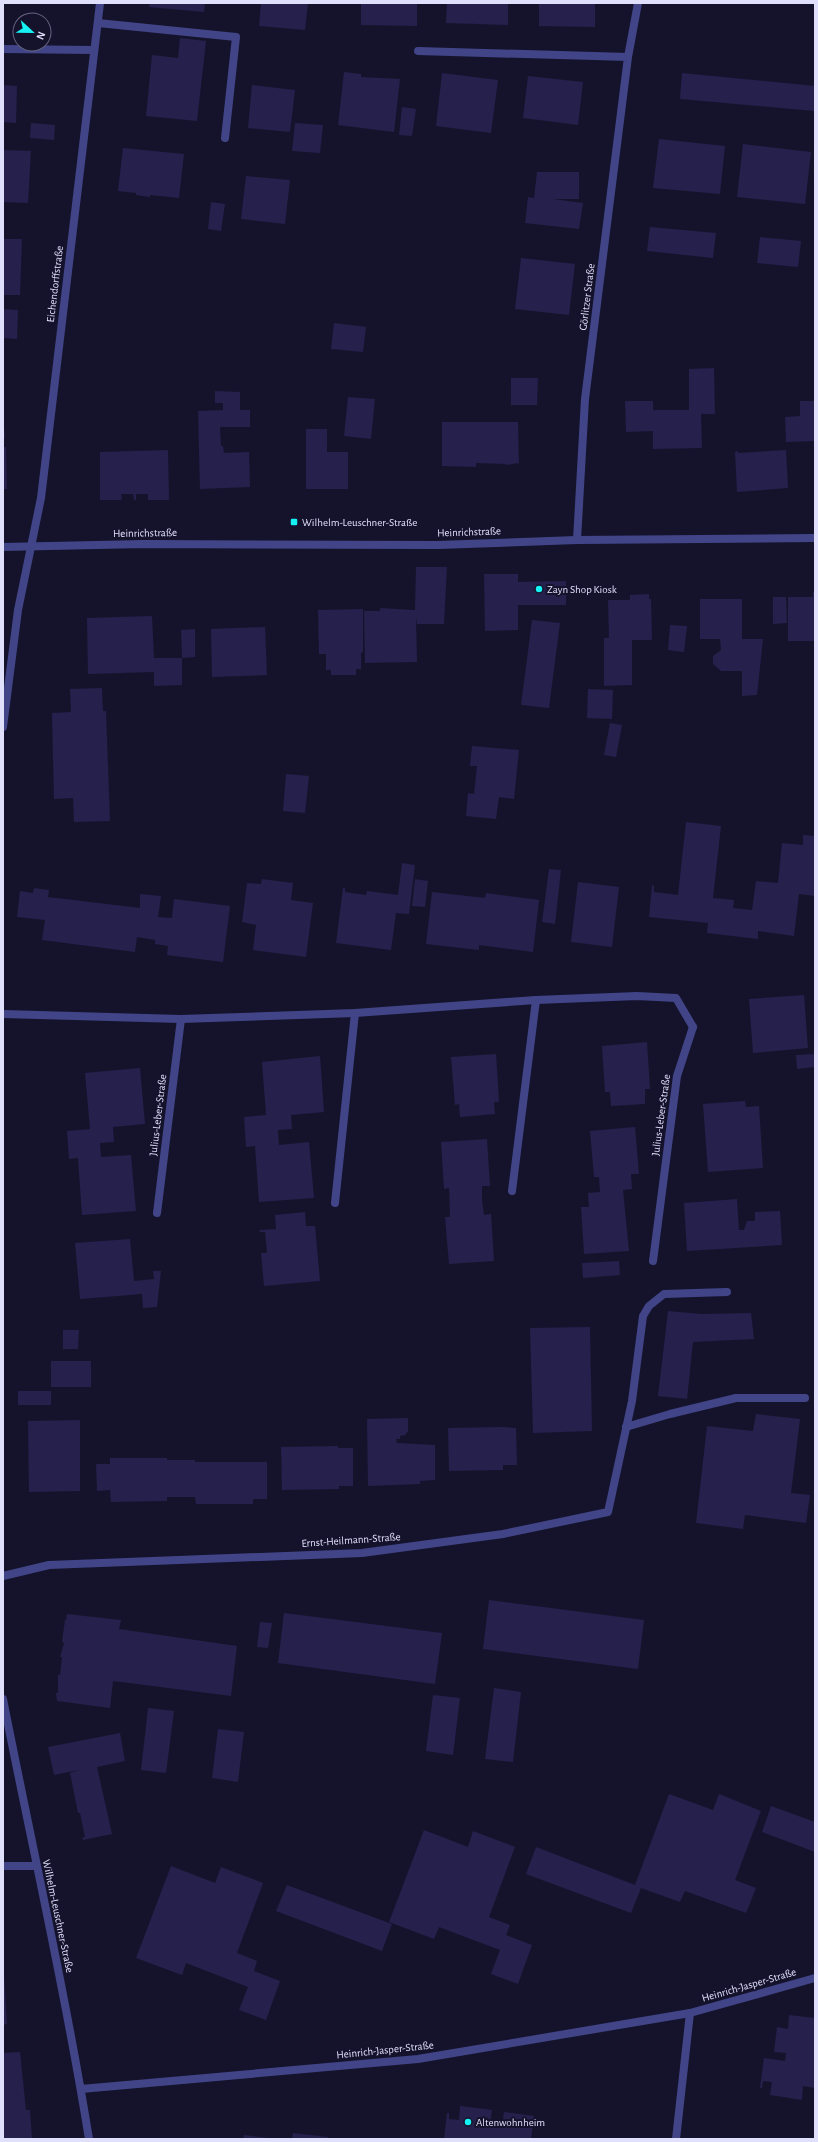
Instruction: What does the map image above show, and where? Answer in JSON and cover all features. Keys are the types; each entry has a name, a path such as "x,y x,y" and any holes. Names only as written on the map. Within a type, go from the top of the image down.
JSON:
{"street":[{"name":"Eichendorffstraße","path":"32,547 41,498 93,50 100,3"},
{"name":"Görlitzer Straße","path":"577,540 585,399 628,57 638,3"},
{"path":"98,23 236,36 225,138"},
{"path":"3,49 93,50"},
{"path":"418,51 628,57"},
{"name":"Heinrichstraße","path":"3,547 143,544 438,545 577,540 815,538"},
{"path":"3,727 18,610 32,547"},
{"name":"Julius-Leber-Straße","path":"3,1014 182,1019 355,1012 536,1000 637,996 676,998 693,1027 677,1076 653,1261"},
{"path":"512,1191 536,1000"},
{"path":"335,1203 355,1012"},
{"name":"Julius-Leber-Straße","path":"157,1213 182,1019"},
{"name":"Ernst-Heilmann-Straße","path":"3,1576 49,1565 362,1553 504,1534 608,1512 632,1400 643,1316 648,1306 664,1294 727,1292"},
{"path":"626,1427 670,1414 736,1398 805,1398"},
{"name":"Wilhelm-Leuschner-Straße","path":"3,1699 36,1866 46,1905 89,2139"},
{"path":"3,1866 36,1866"},
{"name":"Heinrich-Jasper-Straße","path":"80,2089 418,2059 690,2013 815,1978"},
{"name":"Heinrich-Jasper-Straße","path":"676,2139 690,2013"}],"building":[{"path":"150,3 205,3 204,12 149,7"},
{"path":"261,3 308,3 305,30 259,26"},
{"path":"361,3 417,3 417,26 361,25"},
{"path":"447,3 508,3 508,25 446,23"},
{"path":"539,3 595,3 595,27 539,26"},
{"path":"180,38 206,41 197,121 146,116 152,55 178,58"},
{"path":"344,72 361,74 361,77 400,79 394,132 338,125"},
{"path":"442,73 498,80 491,133 436,126"},
{"path":"682,73 815,86 814,111 680,99"},
{"path":"528,76 583,82 578,125 523,118"},
{"path":"3,85 17,86 16,123 3,122"},
{"path":"252,85 295,90 290,132 248,128"},
{"path":"402,107 416,109 412,136 399,135"},
{"path":"31,123 55,125 54,140 30,138"},
{"path":"295,123 323,125 320,153 292,151"},
{"path":"659,139 725,146 720,194 653,188"},
{"path":"743,144 811,152 805,204 737,197"},
{"path":"123,148 184,154 179,198 150,195 150,197 136,195 136,193 118,191"},
{"path":"3,150 31,151 28,203 3,202"},
{"path":"537,172 579,172 579,199 553,199 583,203 579,229 525,223 528,197 534,198"},
{"path":"246,176 290,180 285,224 241,219"},
{"path":"211,202 225,204 221,231 208,229"},
{"path":"650,227 716,233 713,258 647,251"},
{"path":"760,237 801,241 798,267 757,263"},
{"path":"3,239 22,239 20,295 3,295"},
{"path":"521,258 575,264 569,315 515,309"},
{"path":"3,309 18,310 17,339 3,338"},
{"path":"334,323 366,327 363,352 331,349"},
{"path":"714,368 715,414 701,414 702,448 653,449 653,431 626,432 625,401 653,401 653,410 689,410 689,369"},
{"path":"511,378 538,378 537,405 511,405"},
{"path":"215,391 240,392 240,410 250,410 250,427 220,427 221,446 223,446 224,453 249,452 250,487 200,489 198,411 223,410 223,403 215,403"},
{"path":"348,397 375,399 371,439 344,436"},
{"path":"800,401 815,401 815,441 786,442 785,417 800,416"},
{"path":"3,412 5,438 3,439"},
{"path":"442,422 518,422 519,466 518,463 506,465 476,463 476,467 442,466"},
{"path":"306,429 327,429 327,452 348,452 348,489 306,489"},
{"path":"3,447 6,447 7,489 3,489"},
{"path":"168,450 169,500 148,500 148,494 136,494 136,500 134,500 133,494 121,494 122,500 100,500 100,452"},
{"path":"786,450 788,488 737,492 735,452"},
{"path":"416,567 447,567 444,624 417,624 416,617 417,662 365,663 364,611 380,611 380,608 415,610"},
{"path":"484,574 518,574 518,582 566,581 566,605 518,605 518,630 485,631"},
{"path":"813,592 815,592 815,641 788,641 788,597 813,597"},
{"path":"649,594 649,599 651,599 652,640 632,640 632,685 604,686 604,638 609,638 608,600 630,600 630,595"},
{"path":"773,597 786,597 787,623 773,624"},
{"path":"700,599 742,599 742,639 763,639 757,695 742,696 742,671 721,671 713,664 713,656 721,650 720,639 700,639"},
{"path":"363,609 363,652 361,653 361,669 356,669 356,675 331,675 331,670 326,670 326,654 319,654 318,610"},
{"path":"152,616 154,658 182,658 182,685 154,686 154,672 88,674 87,618"},
{"path":"532,620 560,623 549,708 521,705"},
{"path":"670,625 687,626 684,652 668,650"},
{"path":"265,627 267,675 212,677 211,629"},
{"path":"195,629 195,657 182,658 181,630"},
{"path":"102,688 103,711 106,711 110,821 74,822 73,798 54,799 52,713 71,712 70,689"},
{"path":"588,689 613,690 612,719 587,718"},
{"path":"610,723 622,725 616,757 604,755"},
{"path":"472,746 519,750 514,799 499,797 496,819 466,816 468,793 474,794 477,766 470,766"},
{"path":"286,774 309,776 305,813 283,811"},
{"path":"686,822 721,826 713,898 734,900 733,908 752,910 756,881 778,883 782,843 803,845 803,835 815,836 815,896 799,894 794,936 758,931 758,939 707,933 708,923 649,917 652,885 654,886 654,892 678,895"},
{"path":"402,863 415,865 409,914 396,913 391,950 336,943 343,888 345,888 345,892 366,895 367,891 398,895"},
{"path":"549,869 561,870 555,924 542,922"},
{"path":"262,879 293,883 291,900 313,903 306,957 253,950 256,925 242,922 247,883 261,884"},
{"path":"415,879 428,881 425,907 412,906"},
{"path":"578,882 619,887 612,947 571,942"},
{"path":"34,888 49,890 48,897 140,908 140,894 161,896 158,917 172,918 174,899 230,906 223,962 167,955 168,946 155,944 155,940 137,937 135,952 42,940 45,920 17,917 20,891 33,893"},
{"path":"432,892 485,898 486,893 539,900 533,952 479,945 479,950 426,944"},
{"path":"804,995 808,1048 753,1053 749,999"},
{"path":"647,1042 650,1089 645,1089 645,1104 611,1106 610,1092 605,1092 602,1046"},
{"path":"496,1054 499,1102 494,1102 495,1114 460,1117 459,1104 455,1105 451,1057"},
{"path":"815,1054 815,1067 797,1069 796,1055"},
{"path":"320,1056 324,1112 291,1115 292,1129 278,1130 279,1145 309,1142 314,1198 259,1202 255,1146 246,1147 244,1117 266,1115 262,1062"},
{"path":"140,1068 145,1124 113,1127 114,1142 100,1143 101,1157 131,1155 136,1211 82,1215 78,1158 69,1159 67,1131 90,1129 85,1073"},
{"path":"745,1101 746,1107 759,1106 763,1168 708,1172 703,1104"},
{"path":"635,1127 639,1174 631,1174 632,1189 623,1190 629,1251 584,1254 581,1207 589,1207 588,1193 600,1192 599,1177 594,1177 590,1131"},
{"path":"487,1139 490,1186 482,1186 482,1200 484,1215 491,1214 494,1261 449,1264 445,1217 450,1217 449,1188 444,1189 441,1142"},
{"path":"737,1199 739,1230 744,1230 747,1221 755,1221 755,1212 780,1211 782,1245 687,1251 684,1203"},
{"path":"305,1212 306,1226 315,1226 320,1281 264,1286 261,1253 267,1253 265,1232 260,1232 259,1230 276,1229 275,1215"},
{"path":"130,1239 134,1281 154,1279 153,1271 161,1271 157,1307 143,1308 142,1294 80,1299 75,1243"},
{"path":"619,1261 620,1275 583,1278 582,1263"},
{"path":"668,1311 701,1314 751,1313 754,1339 693,1342 687,1399 658,1396"},
{"path":"590,1327 592,1431 533,1433 530,1328"},
{"path":"63,1330 79,1330 78,1349 63,1349"},
{"path":"51,1361 91,1361 91,1387 51,1387"},
{"path":"18,1391 51,1391 51,1405 18,1405"},
{"path":"756,1414 800,1419 791,1493 810,1495 806,1523 745,1515 743,1529 696,1523 707,1426 753,1431"},
{"path":"408,1418 408,1431 405,1435 400,1436 400,1439 396,1439 397,1443 435,1445 435,1480 420,1481 420,1484 368,1486 367,1419"},
{"path":"80,1420 80,1491 29,1492 28,1421"},
{"path":"448,1428 516,1428 517,1465 503,1465 503,1470 449,1471"},
{"path":"338,1446 338,1448 353,1448 353,1486 339,1486 339,1489 282,1490 281,1447"},
{"path":"110,1458 167,1458 167,1460 195,1460 195,1462 267,1462 267,1499 253,1499 253,1504 196,1504 195,1497 167,1497 167,1501 111,1502 110,1490 97,1491 96,1464 110,1464"},
{"path":"489,1600 644,1620 638,1669 483,1649"},
{"path":"284,1613 442,1633 435,1684 278,1663"},
{"path":"67,1614 121,1620 119,1629 237,1646 231,1696 113,1681 110,1708 57,1701 56,1693 58,1693 58,1675 60,1675 62,1657 60,1657 64,1643 62,1642"},
{"path":"260,1622 272,1623 268,1648 257,1647"},
{"path":"494,1688 521,1692 513,1762 485,1759"},
{"path":"433,1695 460,1698 453,1755 426,1751"},
{"path":"148,1708 174,1711 166,1773 141,1770"},
{"path":"218,1729 244,1732 238,1782 212,1778"},
{"path":"120,1733 125,1761 97,1767 112,1834 83,1840 82,1838 85,1837 80,1813 78,1813 70,1773 79,1770 54,1775 48,1747"},
{"path":"669,1794 713,1810 719,1794 761,1811 735,1880 756,1888 746,1913 685,1891 680,1902 641,1888 631,1913 526,1874 536,1847 635,1885"},
{"path":"771,1806 815,1822 815,1852 762,1832"},
{"path":"424,1830 468,1847 473,1831 515,1847 489,1917 510,1925 506,1935 532,1945 518,1984 491,1974 500,1950 439,1927 434,1939 389,1922"},
{"path":"171,1866 215,1883 221,1867 263,1883 237,1953 257,1961 254,1971 280,1981 266,2020 239,2010 248,1987 186,1963 182,1975 136,1958"},
{"path":"287,1885 392,1924 382,1951 276,1911"},
{"path":"3,1958 7,2024 3,2025"},
{"path":"789,2015 815,2018 815,2088 803,2086 802,2100 770,2095 772,2082 763,2081 762,2088 760,2088 764,2058 785,2061 786,2053 774,2052 777,2027 788,2029"},
{"path":"20,2052 26,2110 30,2110 32,2139 3,2139 3,2053"},
{"name":"Altenwohnheim","path":"460,2106 492,2110 490,2124 502,2126 504,2112 534,2116 531,2139 444,2139 447,2113 449,2113 449,2119 459,2120"},
{"path":"293,2133 328,2137 328,2139 292,2139"},
{"path":"244,2135 269,2138 269,2139 243,2139"}],"place":[{"name":"Wilhelm-Leuschner-Straße","path":"294,522"},
{"name":"Zayn Shop Kiosk","path":"539,589"},
{"name":"Altenwohnheim","path":"468,2122"}]}
